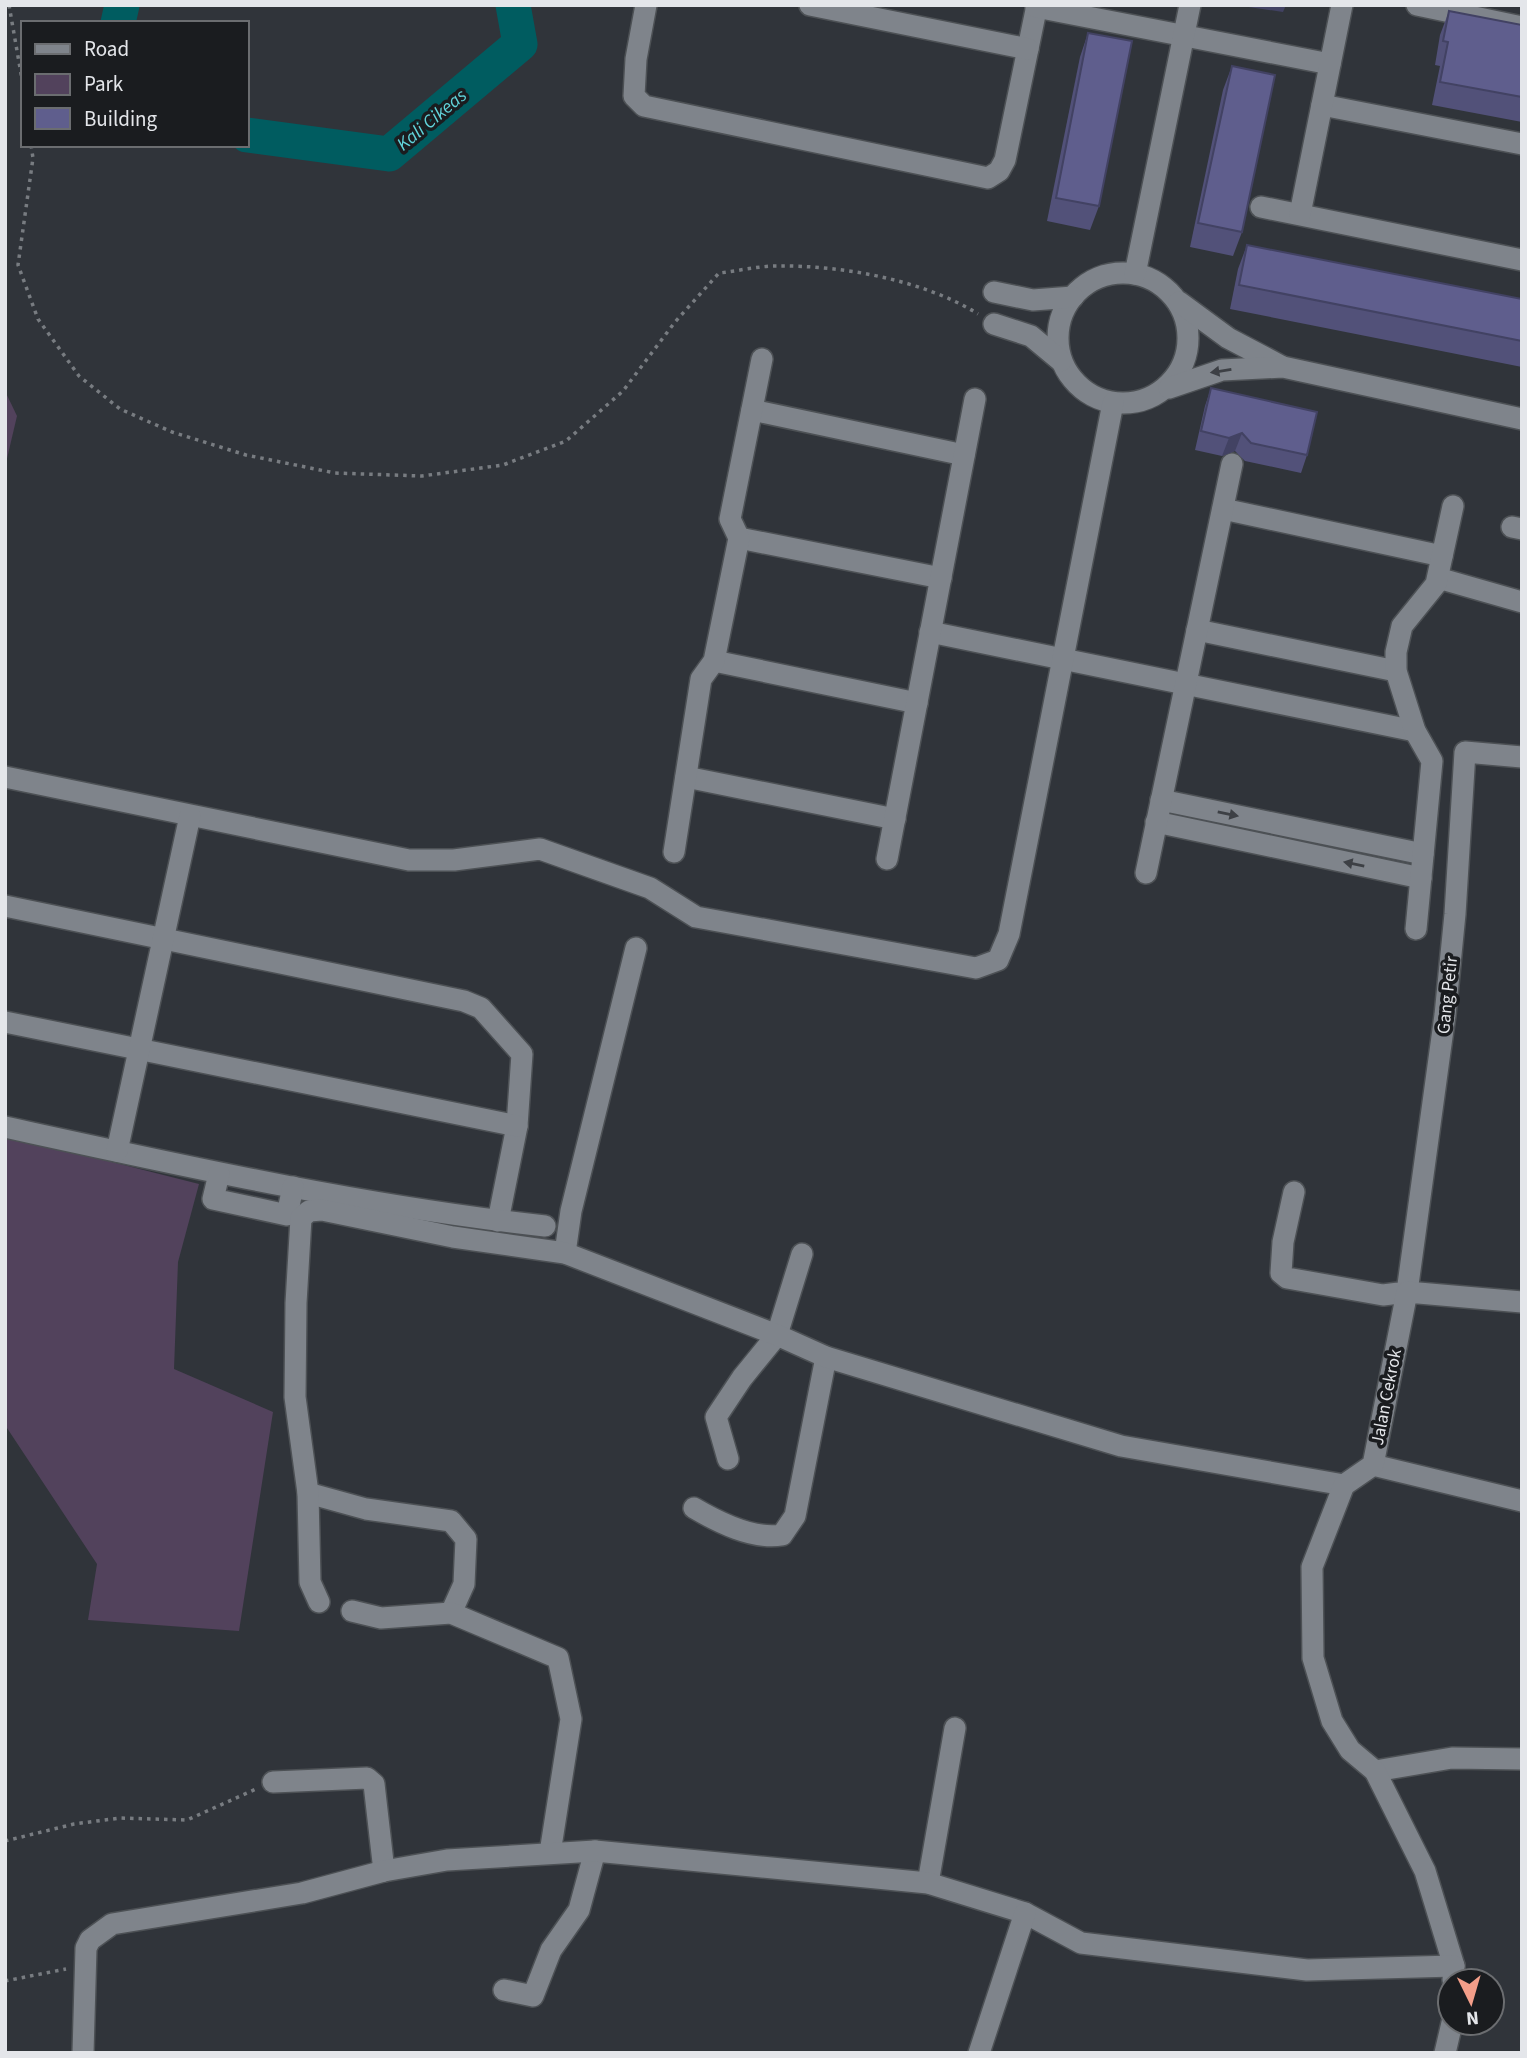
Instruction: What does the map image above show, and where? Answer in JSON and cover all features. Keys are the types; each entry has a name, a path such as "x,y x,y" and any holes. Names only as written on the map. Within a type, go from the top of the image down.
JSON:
{"street":[{"path":"646,5 633,79 634,96 644,106 983,178 995,174 1004,160 1036,6 1330,64"},
{"path":"810,5 1028,50"},
{"path":"1135,274 1190,5"},
{"path":"1300,214 1342,5"},
{"path":"1417,5 1522,27"},
{"path":"1322,105 1522,144"},
{"path":"1261,207 1522,260"},
{"path":"1061,361 1057,339 1061,316 1073,296 1090,282 1112,274 1135,274 1159,283 1177,301 1228,338 1283,367"},
{"path":"994,292 1033,300 1073,296"},
{"path":"1161,392 1179,373 1188,349 1188,324 1177,301"},
{"path":"995,324 1031,336 1061,361 1073,381 1091,396 1113,403 1138,402 1194,377 1222,370 1283,367 1522,419"},
{"path":"674,852 701,678 714,661 739,538 730,519 762,359"},
{"path":"887,859 975,399"},
{"path":"5,778 409,860 454,860 540,849 650,888 696,917 976,968 998,960 1009,934 1113,403"},
{"path":"752,410 964,455"},
{"path":"1146,873 1233,464"},
{"path":"1416,929 1432,761 1415,730 1396,671 1402,626 1436,584 1453,506"},
{"path":"1223,509 1442,556"},
{"path":"739,538 941,578"},
{"path":"1438,578 1522,601"},
{"path":"1197,630 1396,671"},
{"path":"930,632 1415,730"},
{"path":"714,661 917,703"},
{"name":"Gang Petir","path":"1407,1292 1445,1015 1455,914 1465,752 1522,757"},
{"path":"686,777 895,819"},
{"path":"1161,800 1423,854"},
{"path":"117,1151 190,816"},
{"path":"1156,822 1421,878"},
{"path":"1291,850 1295,827"},
{"path":"5,906 464,1001 481,1009 522,1054 517,1126 498,1221"},
{"path":"565,1253 571,1211 636,948"},
{"path":"5,1021 517,1126"},
{"path":"5,1127 219,1174 498,1221 545,1226"},
{"path":"219,1174 213,1199 287,1215 293,1187"},
{"path":"1294,1192 1283,1242 1281,1273 1287,1278 1383,1295 1407,1292 1522,1302"},
{"path":"319,1602 310,1582 308,1493 295,1397 296,1303 301,1218 309,1211 322,1210 453,1237 565,1253 777,1335 826,1357 1121,1446 1344,1485 1312,1567 1313,1658 1332,1721 1350,1750 1375,1771 1425,1871 1451,1967"},
{"path":"727,1459 716,1417 742,1378 777,1335 802,1254"},
{"name":"Jalan Cekrok","path":"1344,1485 1373,1465 1407,1292"},
{"path":"694,1508 720,1523 772,1537 782,1535 795,1516 798,1504 826,1357"},
{"path":"1373,1465 1522,1501"},
{"path":"308,1493 366,1509 451,1521 466,1539 464,1584 451,1613"},
{"path":"352,1611 381,1618 451,1613 558,1658 571,1719 550,1853"},
{"path":"928,1882 955,1728"},
{"path":"1375,1771 1452,1758 1522,1759"},
{"path":"273,1782 367,1778 374,1784 384,1871"},
{"path":"503,1990 531,2004 551,1950 579,1910 595,1851"},
{"path":"83,2053 85,1965 90,1940 112,1924 302,1893 384,1871 447,1860 550,1853 595,1851 928,1882 1025,1913 1081,1944 1307,1970 1436,1974"},
{"path":"979,2053 1025,1913"}],"path":[{"path":"9,5 21,74"},
{"path":"31,147 33,158 18,265 38,319 79,376 120,409 172,432 246,455 335,473 422,476 449,473 503,465 566,441 623,391 675,322 719,273 777,266 904,281 953,298 995,324"},
{"path":"5,1841 74,1824 120,1818 187,1821 273,1782"},
{"path":"5,1981 85,1965"}],"green space":[{"path":"5,391 17,416 5,467"},
{"path":"5,1135 199,1184 178,1262 174,1369 273,1412 239,1631 88,1620 97,1564 5,1425"}],"building":[{"path":"1449,11 1522,25 1522,97 1440,82 1448,42 1443,41"},
{"path":"1088,33 1132,41 1099,206 1056,198"},
{"path":"1232,66 1275,75 1242,232 1198,223"},
{"path":"1247,245 1522,299 1522,341 1239,285"},
{"path":"1211,388 1317,412 1307,455 1251,443 1242,433 1229,438 1201,431"}],"waterway":[{"name":"Kali Cikeas","path":"118,21 122,5"},
{"name":"Kali Cikeas","path":"248,135 389,154 520,44 513,5"}]}
